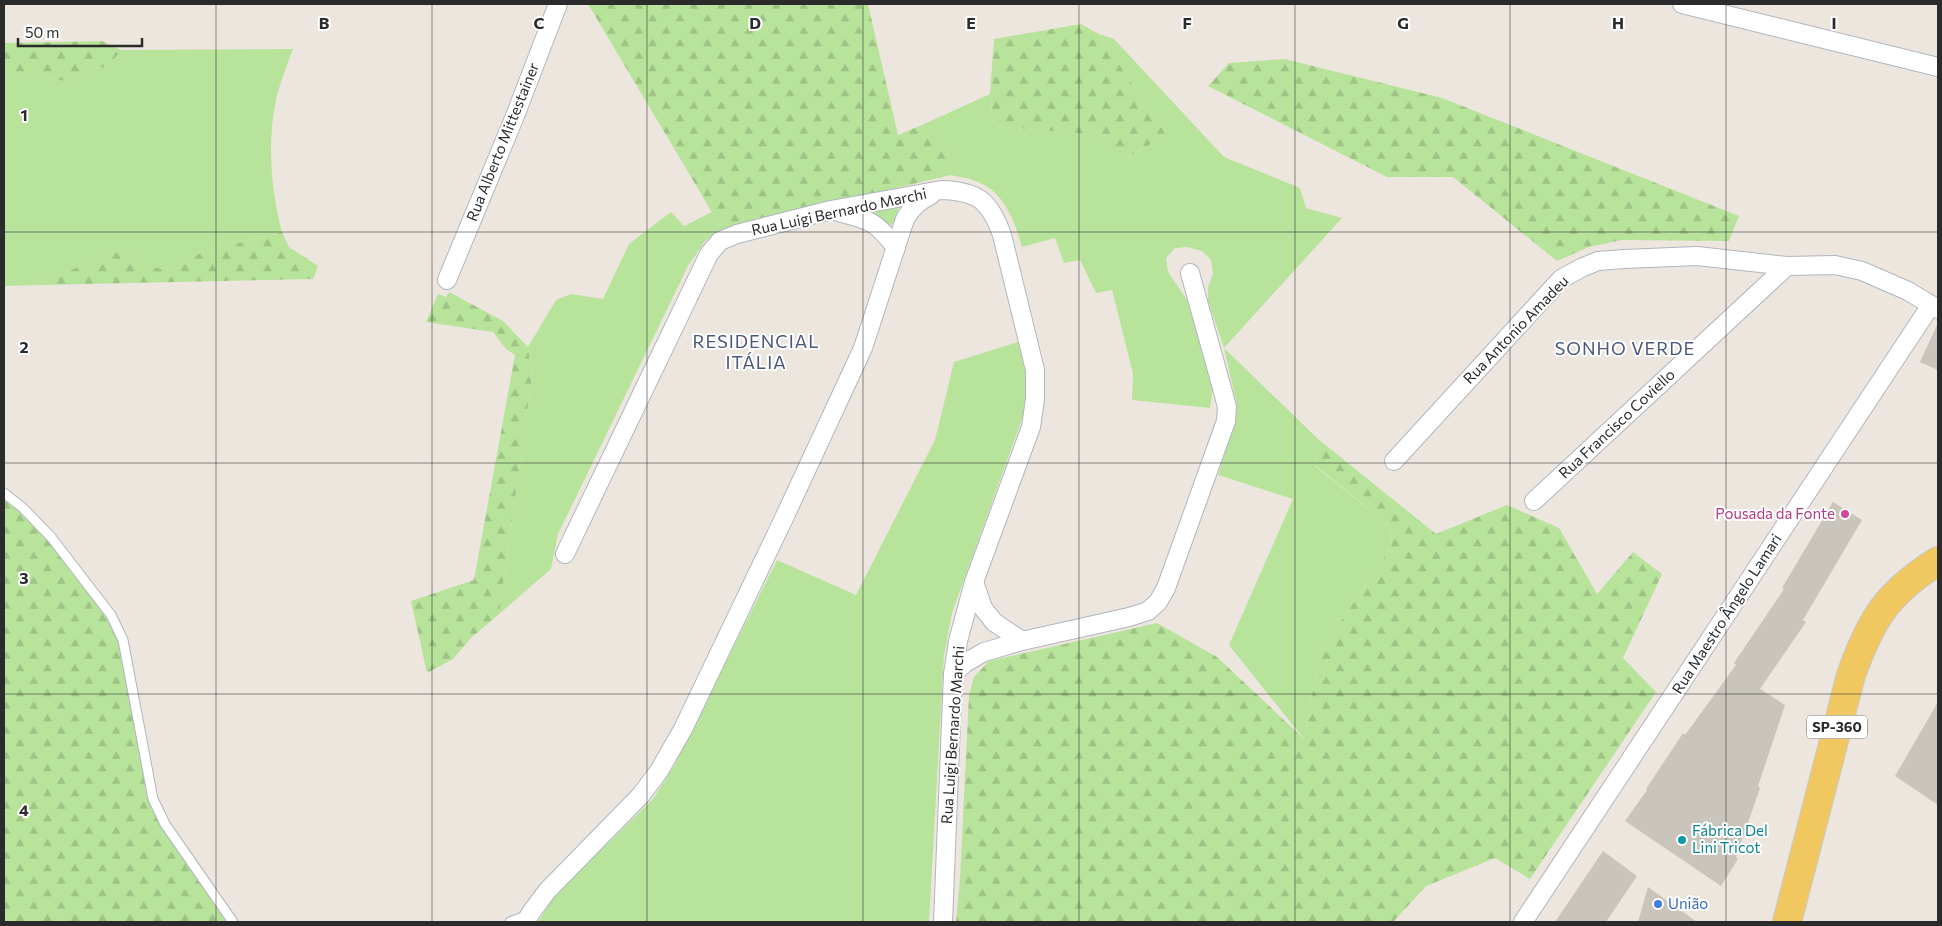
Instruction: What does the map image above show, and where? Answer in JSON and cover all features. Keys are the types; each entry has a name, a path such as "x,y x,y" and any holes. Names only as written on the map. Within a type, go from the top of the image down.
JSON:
{"main road":[{"name":"SP-360","path":"1787,922 1849,685 1863,641 1880,611 1905,584 1938,561"}],"street":[{"name":"Rua Alberto Mittestainer","path":"447,280 515,116 558,4"},
{"path":"1682,4 1938,68"},
{"path":"528,918 548,891 641,795 659,771 683,728 786,516 863,348 905,219 910,209 918,202 941,190"},
{"name":"Rua Luigi Bernardo Marchi","path":"565,554 709,254 720,242 737,234 831,210 941,190 959,190 985,202 995,215 1002,235 1035,370 1035,399 1031,427 974,582 958,640 954,674 943,922"},
{"path":"831,210 870,221 882,230 896,248"},
{"name":"Rua Antonio Amadeu","path":"1394,461 1561,279 1598,261 1624,258 1697,256 1787,266 1835,265 1862,271 1908,291 1935,307"},
{"name":"Rua Francisco Coviello","path":"1534,500 1787,266"},
{"path":"954,674 966,662 984,652 1022,641 1129,617 1148,611 1158,602 1166,588 1226,421 1227,407 1190,273"},
{"name":"Rua Maestro Ângelo Lamari","path":"1523,922 1935,307"},
{"path":"974,582 983,608 994,622 1022,641"}],"lane":[{"path":"4,492 23,508 51,537 111,615 123,640 153,799 165,824 233,922"},
{"path":"510,922 528,918"}],"green space":[{"path":"588,4 868,4 898,135 922,125 948,149 951,175 722,229"},
{"path":"1081,24 1099,34 1165,133 1126,158 1088,134 993,126 990,94 994,39"},
{"path":"1099,34 1114,39 1224,157 1300,188 1306,208 1342,218 1224,348 1208,301 1208,287 1213,274 1211,260 1202,251 1187,247 1175,248 1166,258 1168,272 1187,300 1213,388 1210,408 1132,400 1133,374 1112,290 1096,293 1080,260 1064,263 1055,238 1022,247 1012,218 1002,200 978,182 951,175 948,149 922,125 990,94 993,126 1088,134 1127,158 1165,133"},
{"path":"102,41 121,50 108,68 86,67 75,82 4,74 4,43"},
{"path":"293,49 278,94 273,116 271,149 275,200 282,232 202,252 173,270 146,266 126,250 102,256 64,273 44,273 39,285 4,286 4,74 75,82 86,67 108,68 121,50"},
{"path":"1285,59 1442,98 1739,216 1729,241 1622,240 1589,247 1557,261 1453,177 1387,177 1208,86 1229,63"},
{"path":"898,205 896,217 889,227 874,214 864,211"},
{"path":"671,212 684,226 712,212 722,229 706,240 688,266 558,534 551,569 499,614 532,377 528,347 556,300 571,294 603,299 629,244"},
{"path":"282,232 289,247 318,266 313,279 39,285 44,273 64,273 102,256 126,250 146,266 173,270 202,252"},
{"path":"449,292 503,321 528,347 532,377 499,614 471,638 453,659 427,673 411,601 474,580 515,355 506,349 493,332 426,322 438,294 446,297"},
{"path":"1018,342 1027,371 1026,408 952,613 944,655 929,922 538,922 556,894 653,799 674,766 777,560 856,595 935,440 954,362"},
{"path":"1224,348 1318,439 1316,467 1392,528 1391,547 1320,653 1304,739 1229,645 1293,499 1218,475 1235,421 1236,401"},
{"path":"1318,439 1436,534 1507,505 1559,528 1597,594 1633,552 1662,574 1623,658 1656,692 1530,879 1495,858 1426,886 1393,922 956,922 969,695 974,677 989,661 1157,623 1217,657 1304,739 1320,653 1391,547 1392,528 1316,466"},
{"path":"4,498 43,535 89,592 121,641 163,826 225,920 224,922 4,922"}],"building":[{"path":"1938,323 1938,370 1920,362"},
{"path":"1833,502 1862,520 1803,620 1806,622 1760,689 1785,705 1758,786 1760,788 1736,857 1738,859 1721,886 1625,821 1683,733 1685,735 1736,665 1734,663 1784,589 1782,588"},
{"path":"1938,702 1938,805 1895,776"},
{"path":"1603,851 1637,876 1606,922 1555,922"},
{"name":"União","path":"1648,887 1697,922 1638,922"}],"place":[{"name":"Pousada da Fonte","path":"1845,514"},
{"name":"Fábrica Del Lini Tricot","path":"1682,840"},
{"name":"União","path":"1658,904"}],"district":[{"name":"SONHO VERDE","path":"1625,349"},
{"name":"RESIDENCIAL ITÁLIA","path":"756,352"}]}
